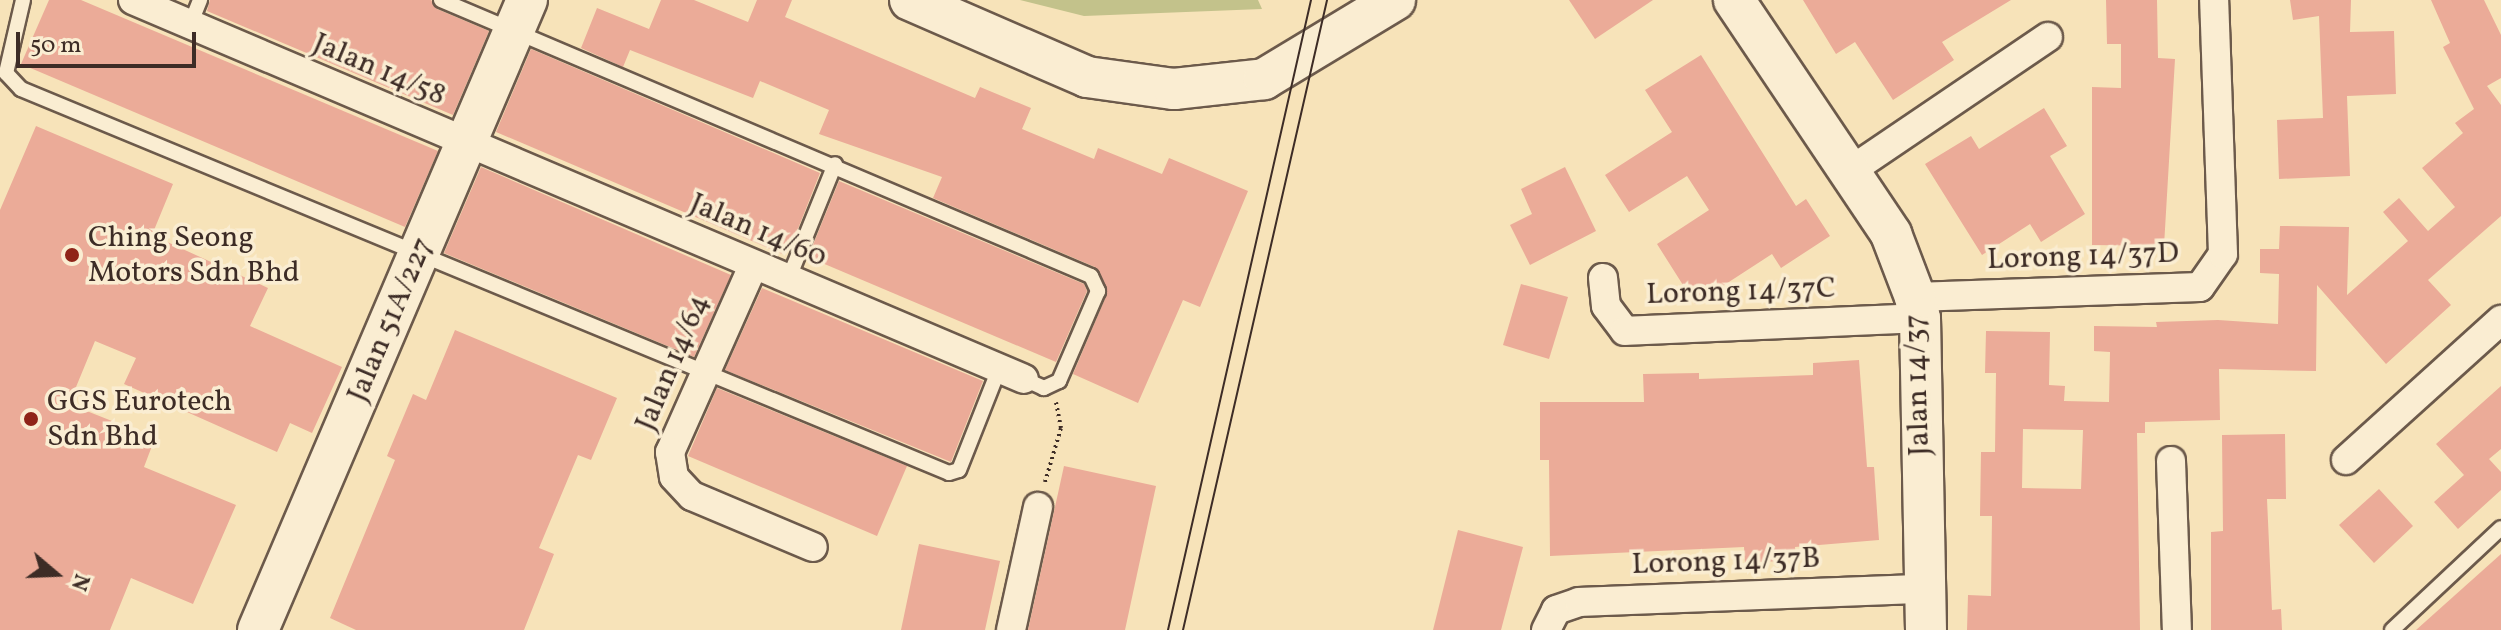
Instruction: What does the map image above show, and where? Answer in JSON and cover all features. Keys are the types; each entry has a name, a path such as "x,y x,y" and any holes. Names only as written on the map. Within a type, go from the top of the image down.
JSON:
{"street":[{"name":"Jalan 14/58","path":"133,0 195,12 466,144"},
{"path":"910,0 1087,77 1174,89 1264,79 1395,0"},
{"name":"Jalan 14/37","path":"1734,0 1891,234 1918,308 1926,630"},
{"name":"Lorong 14/37D","path":"1918,308 2200,287 2223,254 2214,0"},
{"name":"Jalan 51A/227","path":"258,630 524,10"},
{"path":"1850,171 2048,37"},
{"name":"Jalan 14/60","path":"466,144 1012,374"},
{"name":"Jalan 14/64","path":"753,266 703,372 670,452 674,477 692,496 813,547"},
{"name":"Lorong 14/37C","path":"1603,278 1606,306 1625,331 1918,308"},
{"path":"2346,460 2501,320"},
{"path":"2171,461 2177,630"},
{"path":"1011,630 1038,507"},
{"name":"Lorong 14/37B","path":"1546,630 1556,610 1579,602 1923,589"}],"lane":[{"path":"23,0 6,73 21,89 956,474 1012,374 1053,387 1098,291 1091,276 835,164 524,10 441,0"},
{"path":"788,280 835,164"},
{"path":"2392,630 2501,528"}],"path":[{"path":"1038,507 1061,428 1053,387"}],"shaded area":[{"path":"1020,0 1258,0 1262,9 1084,16"}],"building":[{"path":"49,0 81,0 438,151 405,227 21,64"},
{"path":"210,0 431,0 437,9 489,31 453,115 207,11"},
{"path":"661,0 694,0 748,22 757,0 792,0 785,17 975,98 980,87 1031,108 1022,129 1094,159 1098,148 1162,174 1169,158 1248,191 1200,307 1183,300 1138,403 1073,374 1107,294 1095,267 933,198 942,177 819,134 829,110 760,81 753,98 630,50 623,67 581,48 597,8 649,29"},
{"path":"1569,0 1653,0 1595,39"},
{"path":"1803,0 2011,0 1942,42 1954,60 1893,100 1855,42 1836,54"},
{"path":"2106,0 2157,0 2158,58 2175,59 2164,246 2092,245 2092,87 2121,88 2121,44 2107,44"},
{"path":"2290,0 2351,0 2350,32 2394,31 2396,94 2347,96 2350,176 2279,179 2277,120 2323,118 2319,16 2293,20"},
{"path":"2431,0 2484,0 2501,35 2501,78 2487,86 2501,105 2501,216 2428,280 2451,305 2386,364 2317,285 2316,371 2219,369 2220,420 2145,422 2145,433 2137,433 2140,630 1967,630 1968,595 1991,596 1992,516 1980,516 1981,452 1995,452 1996,373 1985,373 1986,331 2050,332 2049,385 2065,386 2064,401 2109,402 2110,352 2094,351 2094,326 2157,327 2156,322 2218,320 2278,324 2279,274 2260,273 2260,249 2279,249 2280,226 2349,227 2347,295 2408,241 2383,212 2399,198 2428,231 2455,207 2422,168 2463,133 2455,123 2474,109 2443,47 2450,43","holes":["2023,429 2083,430 2081,489 2022,488"]},
{"path":"531,49 820,173 790,249 785,247 782,254 496,132"},
{"path":"1701,55 1796,206 1806,199 1830,236 1781,268 1772,254 1695,304 1657,244 1709,210 1687,176 1629,212 1605,175 1672,132 1645,90"},
{"path":"2044,108 2067,146 2050,156 2085,214 2041,242 2030,224 1982,255 1925,164 1971,136 1979,149"},
{"path":"36,126 173,184 152,235 268,288 250,326 342,367 312,433 290,423 277,452 124,384 136,358 95,341 69,404 155,438 144,467 236,505 193,604 131,578 110,630 0,630 0,210"},
{"path":"481,167 731,275 694,357 444,253"},
{"path":"1565,167 1596,231 1530,265 1510,225 1532,214 1521,189"},
{"path":"839,181 1084,284 1087,291 1056,362 808,257"},
{"path":"1521,284 1568,297 1549,359 1503,345"},
{"path":"762,288 983,381 951,462 725,370"},
{"path":"455,330 617,398 591,460 578,455 539,548 554,554 524,630 356,630 330,618 395,460 387,456 413,394 426,400"},
{"path":"1859,360 1867,467 1874,467 1879,540 1795,547 1796,560 1745,563 1744,547 1550,556 1549,460 1540,460 1540,402 1644,402 1643,374 1699,373 1699,379 1813,375 1813,363"},
{"path":"2501,386 2501,449 2489,459 2501,472 2501,490 2458,529 2434,502 2464,475 2436,444"},
{"path":"717,388 907,466 877,536 688,456"},
{"path":"2285,434 2286,499 2267,499 2272,610 2281,609 2282,630 2211,630 2211,532 2223,531 2222,435"},
{"path":"1064,466 1156,486 1125,630 1028,630"},
{"path":"2379,489 2413,526 2374,563 2339,525"},
{"path":"1458,530 1523,547 1501,630 1433,630"},
{"path":"919,544 1000,561 985,630 901,630"},
{"path":"2501,554 2501,630 2416,630"}],"tram line":[{"path":"1168,630 1311,0"},
{"path":"1183,630 1327,0"}],"place":[{"name":"Ching Seong Motors Sdn Bhd","path":"72,255"},
{"name":"GGS Eurotech Sdn Bhd","path":"31,419"}]}
